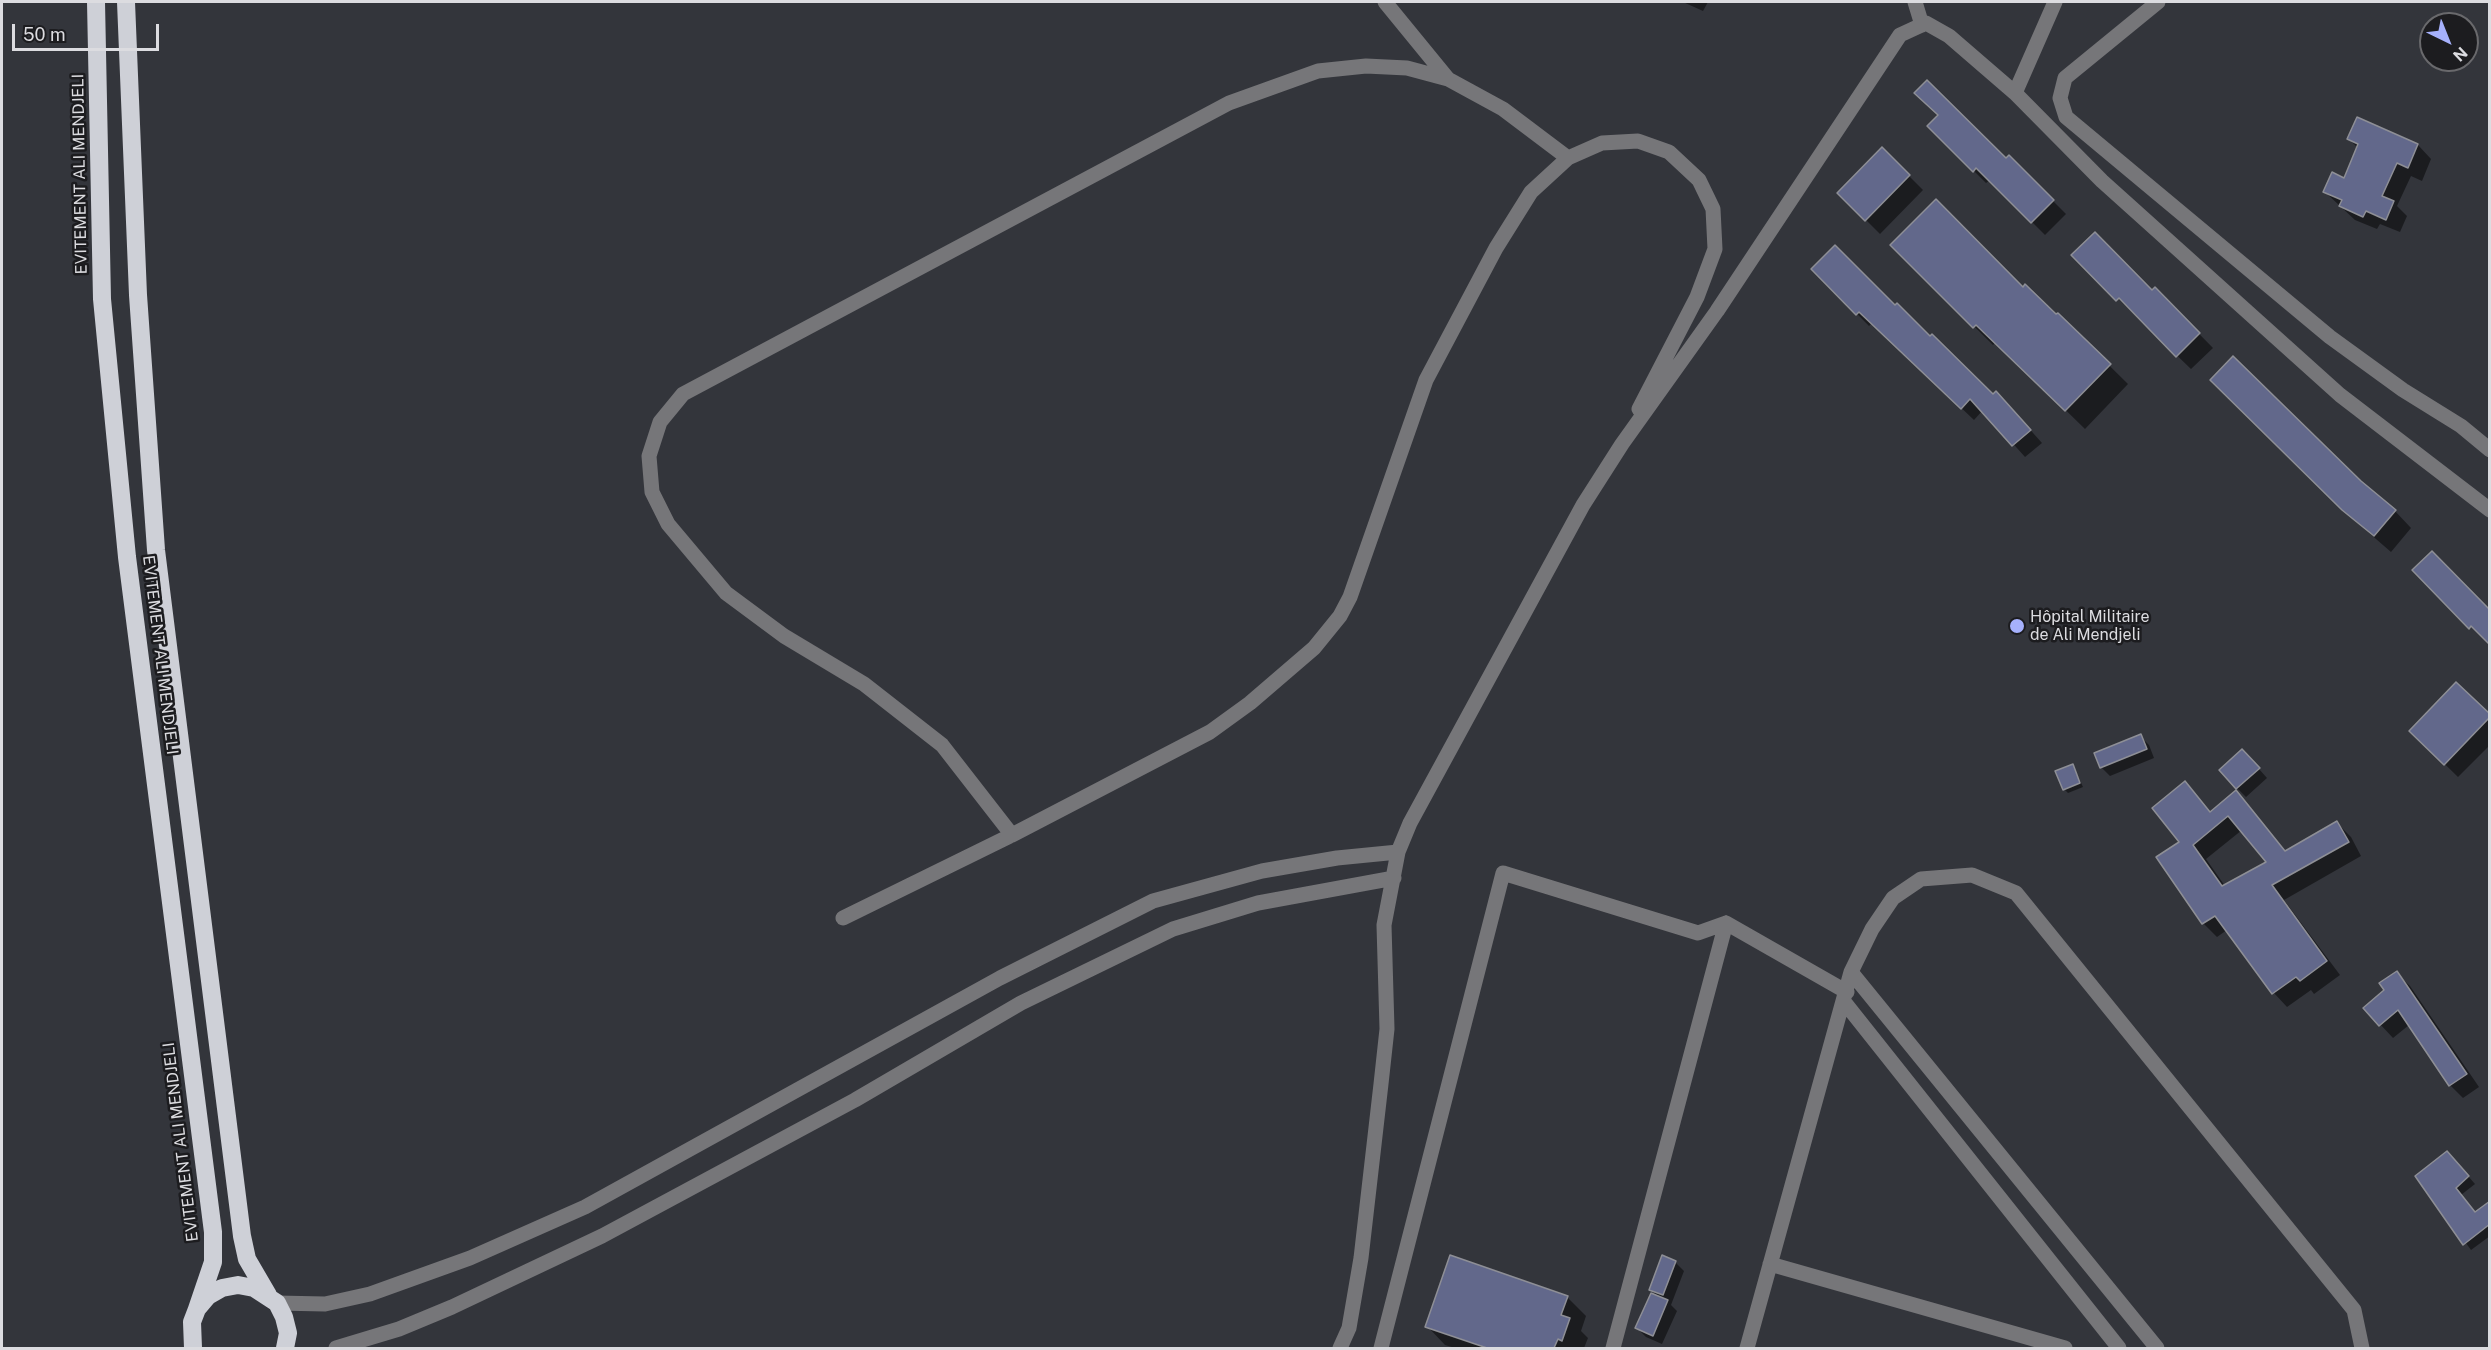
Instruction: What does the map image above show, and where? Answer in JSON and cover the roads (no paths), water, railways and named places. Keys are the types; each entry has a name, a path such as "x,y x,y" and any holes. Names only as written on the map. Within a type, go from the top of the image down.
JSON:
{"highway":[{"name":"EVITEMENT ALI MENDJELI","path":"96,2 102,299 127,557 213,1232 213,1262 192,1322 193,1348"},
{"name":"EVITEMENT ALI MENDJELI","path":"126,2 138,295 156,550 242,1236 247,1259 284,1317 288,1333 285,1348"},
{"path":"197,1309 208,1296 222,1288 246,1287 273,1299"}],"street":[{"path":"1385,2 1448,79"},
{"path":"1915,2 1922,25"},
{"path":"2015,93 2055,2"},
{"path":"2158,2 2065,78 2060,98 2066,117 2330,337 2403,390 2462,426 2490,450"},
{"path":"1340,1348 1349,1328 1361,1258 1382,1084 1387,1029 1384,925 1398,852 1410,823 1583,505 1622,444 1717,311 1900,35 1922,25 1933,26 1949,36 2015,93 2102,181 2340,395 2490,510"},
{"path":"1012,835 942,745 864,684 784,636 726,593 668,524 652,492 649,456 660,422 683,394 1229,103 1318,71 1366,66 1407,68 1448,79 1503,109 1568,158"},
{"path":"843,918 1012,835 1210,732 1250,703 1328,633 1350,597 1426,380 1496,248 1532,192 1568,158 1602,143 1638,141 1670,152 1699,180 1713,209 1715,249 1697,297 1655,375 1622,444"},
{"path":"273,1299 325,1304 370,1294 470,1258 585,1207 1000,978 1153,901 1262,871 1337,858 1398,852"},
{"path":"1381,1348 1503,873 1698,933 1726,923"},
{"path":"1747,1348 1846,997 1851,972 1872,929 1893,898 1921,879 1972,875 2016,893 2354,1310 2362,1348"},
{"path":"336,1348 399,1329 452,1307 602,1236 855,1100 1021,1003 1173,929 1258,903 1394,878"},
{"path":"1726,923 1846,997 2119,1348"},
{"path":"1613,1348 1726,923"},
{"path":"1851,972 2157,1348"},
{"path":"1770,1264 2065,1348"}],"place":[{"name":"Hôpital Militaire de Ali Mendjeli","path":"2017,626"}]}
